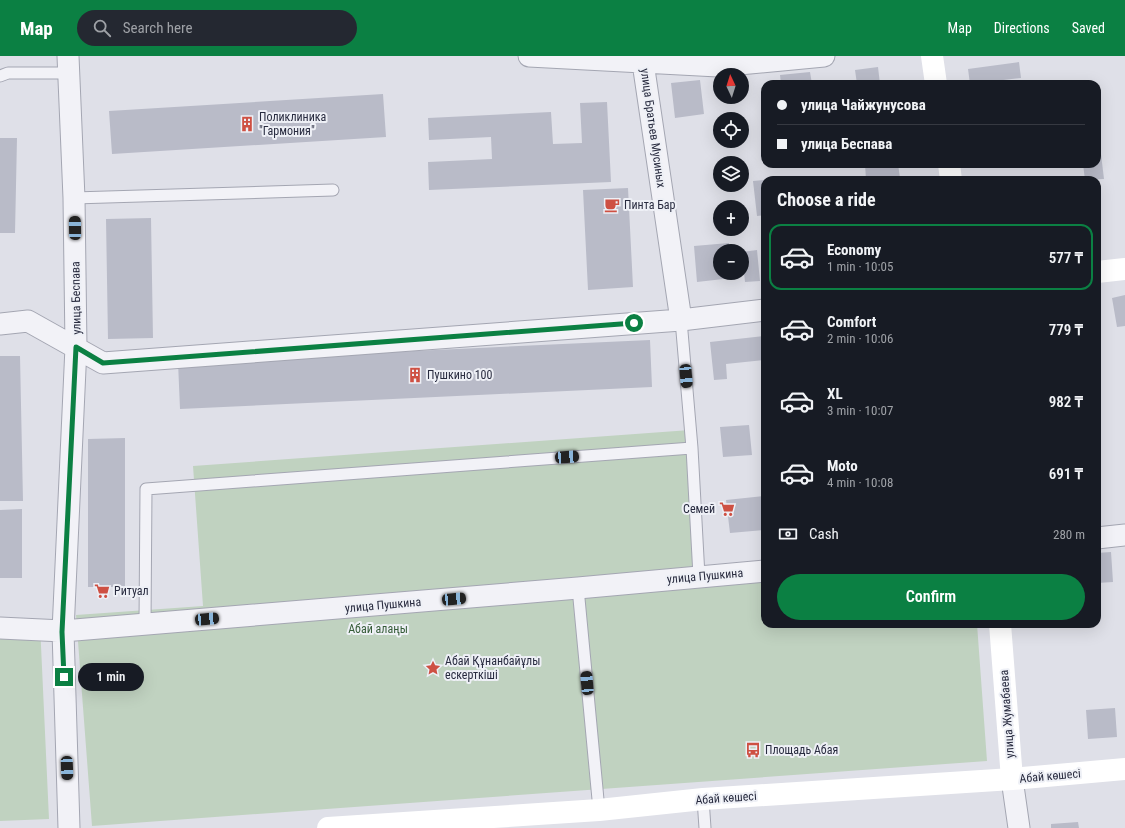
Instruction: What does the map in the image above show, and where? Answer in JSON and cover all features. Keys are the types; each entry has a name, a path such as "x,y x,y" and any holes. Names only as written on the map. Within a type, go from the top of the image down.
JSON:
{"main road":[{"path":"932,56 935,80"},
{"path":"1101,272 1125,269"},
{"name":"улица Жумабаева","path":"1000,628 1012,779"},
{"name":"Абай көшесі","path":"328,828 382,826 599,810 703,799 1012,779 1125,769"}],"street":[{"path":"529,56 642,59 670,64 718,66 824,56"},
{"name":"улица Братьев Мусиных","path":"642,59 681,320"},
{"name":"улица Беспава","path":"68,65 74,198 76,347 62,632 70,828"},
{"path":"0,324 28,322 103,363 681,320 761,310"},
{"path":"1101,538 1125,535"},
{"name":"улица Пушкина","path":"0,628 62,632 578,588 761,570"},
{"name":"улица Жумабаева","path":"1012,779 1019,828"}],"lane":[{"path":"0,76 8,73 68,65"},
{"path":"74,198 333,190"},
{"path":"681,320 692,448 699,576"},
{"path":"145,624 146,489 692,448"},
{"path":"578,588 599,810"},
{"path":"703,799 706,828"}],"green space":[{"name":"Абай алаңы","path":"690,430 700,569 761,564 761,628 977,628 987,761 92,826 76,615 203,606 193,466"},
{"path":"40,624 49,819 0,821 0,626"}],"building":[{"path":"1019,62 1021,78 1004,80 969,80 968,69"},
{"path":"878,67 880,80 856,80 855,70"},
{"path":"810,72 811,80 781,80 780,75"},
{"path":"700,80 704,114 675,118 671,83"},
{"name":"Поликлиника \"Гармония\"","path":"383,94 386,137 112,154 109,111"},
{"path":"607,102 611,182 429,190 428,162 492,159 491,137 429,140 428,118 551,112 553,144 582,143 580,103"},
{"path":"0,138 17,138 15,233 0,233"},
{"path":"1101,154 1104,179 1101,179 1101,176 1084,176 1084,168 1101,168"},
{"path":"865,168 899,168 900,176 866,176"},
{"path":"761,180 761,216 757,216 753,181"},
{"path":"628,188 633,287 588,290 583,190"},
{"path":"151,218 153,338 108,339 106,219"},
{"path":"713,244 713,280 714,280 697,282 694,246"},
{"path":"757,250 760,281 745,282 745,280 749,280 749,251"},
{"path":"1125,295 1125,326 1117,327 1112,298"},
{"path":"761,336 761,360 726,364 727,379 714,380 710,342"},
{"name":"Пушкино 100","path":"650,340 652,387 180,409 178,362"},
{"path":"0,356 20,356 23,501 0,501"},
{"path":"749,425 752,455 723,457 720,427"},
{"path":"125,438 125,587 88,587 88,439"},
{"path":"761,496 761,530 730,533 726,500"},
{"path":"22,509 22,578 0,578 0,510"},
{"path":"1111,552 1113,582 1101,583 1101,553"},
{"path":"1115,708 1117,737 1088,739 1086,710"},
{"path":"1078,822 1079,828 1051,828 1051,824"}],"place":[{"name":"Поликлиника \"Гармония\"","path":"247,124"},
{"name":"Пинта Бар","path":"612,205"},
{"name":"Пушкино 100","path":"415,375"},
{"name":"Семей","path":"727,509"},
{"name":"Ритуал","path":"102,591"},
{"name":"Абай Құнанбайұлы ескерткіші","path":"433,668"},
{"name":"Площадь Абая","path":"753,750"}],"route":[{"path":"64,677 62,632 76,347 103,363 634,323"}]}
